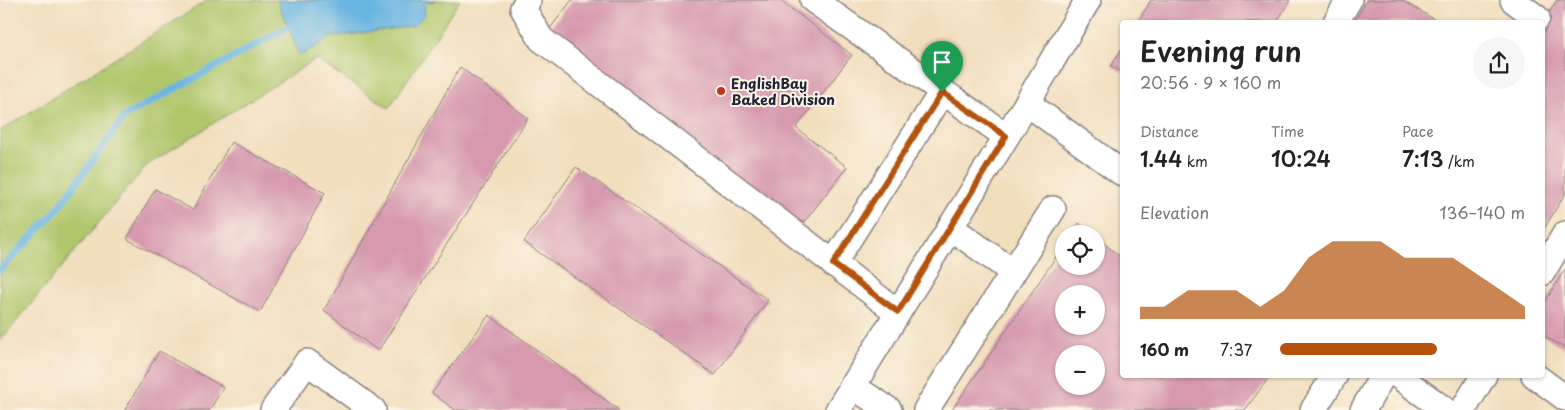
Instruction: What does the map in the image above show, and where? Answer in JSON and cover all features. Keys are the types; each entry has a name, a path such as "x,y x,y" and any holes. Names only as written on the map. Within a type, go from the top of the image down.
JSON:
{"street":[{"path":"528,0 524,8 541,39 898,312"},
{"path":"813,0 1006,136"},
{"path":"838,410 1027,103 1088,0"},
{"path":"1337,20 1349,0"},
{"path":"1517,1 1540,13"},
{"path":"833,264 942,92"},
{"path":"1027,103 1120,172"},
{"path":"926,410 1053,209"},
{"path":"950,227 1013,272"},
{"path":"1545,268 1565,234"},
{"path":"273,410 307,362 373,410"},
{"path":"1313,410 1333,378"},
{"path":"1363,410 1381,378"},
{"path":"1402,378 1445,410"},
{"path":"1463,410 1482,378"},
{"path":"1538,378 1565,398"},
{"path":"852,386 889,410"}],"green space":[{"path":"208,0 460,0 389,108 316,59 147,165 0,341 0,131"}],"water":[{"path":"277,0 436,0 424,4 425,14 413,26 331,37 300,56"}],"building":[{"name":"EnglishBay Baked Division","path":"572,0 780,0 852,55 796,128 847,167 799,229 545,35"},
{"path":"1151,0 1290,0 1278,20 1139,20"},
{"path":"1367,0 1401,0 1436,20 1355,20"},
{"path":"1557,0 1565,0 1565,194 1545,227 1545,20"},
{"path":"1120,51 1120,71 1111,66"},
{"path":"460,67 528,118 378,351 324,310"},
{"path":"231,142 325,193 260,312 127,239 155,189 193,210"},
{"path":"576,167 768,300 715,375 524,242"},
{"path":"1105,244 1120,256 1120,378 1269,378 1245,410 952,410 1055,258 1055,275 1105,275"},
{"path":"1565,269 1565,348 1545,337 1545,302"},
{"path":"489,315 619,410 455,410 432,393"},
{"path":"159,351 223,387 210,410 125,410"}],"waterway":[{"path":"0,270 56,211 125,116 296,23"}],"place":[{"name":"EnglishBay Baked Division","path":"721,91"}],"route":[{"path":"942,92 1006,136 898,312 833,264 942,92"}]}
